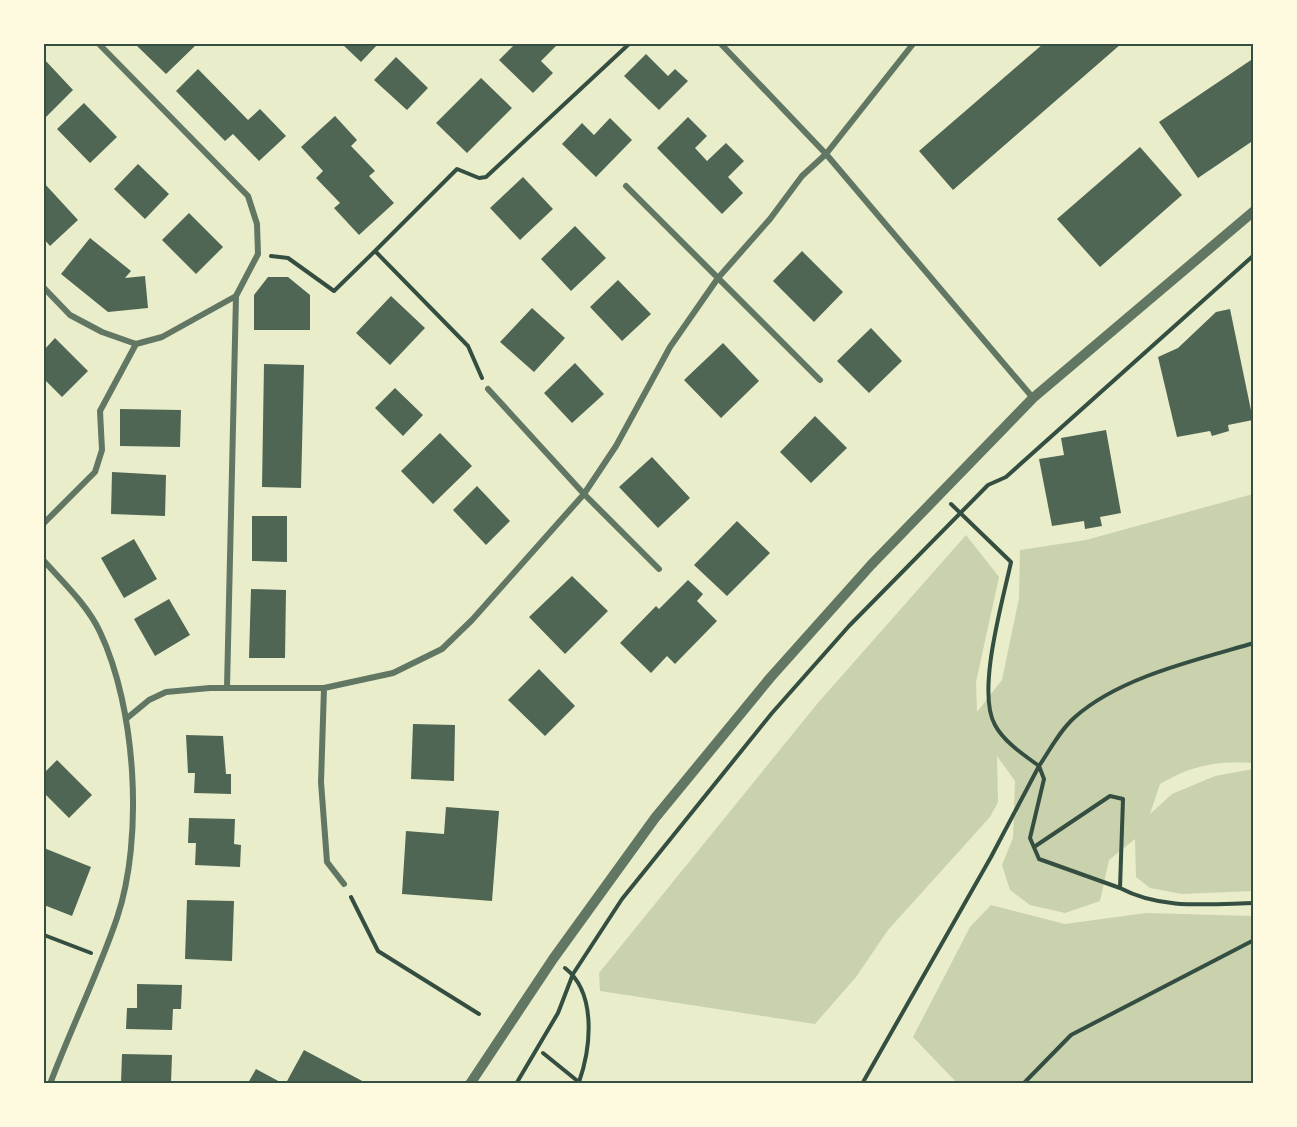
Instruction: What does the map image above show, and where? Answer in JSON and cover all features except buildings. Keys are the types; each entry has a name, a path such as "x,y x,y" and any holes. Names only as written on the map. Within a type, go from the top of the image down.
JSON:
{"street":[{"path":"99,44 248,196 257,225 258,254 236,296 227,688"},
{"path":"721,44 826,154 1033,398"},
{"path":"126,719 149,700 166,692 227,688 324,688 393,674 442,649 472,620 584,494 616,447 670,347 718,278 770,219 802,176 826,154 913,44"},
{"path":"626,186 820,380"},
{"path":"470,1083 553,959 654,818 748,704 871,565 1033,398 1254,211"},
{"path":"44,288 70,315 102,332 136,344 162,337 236,296"},
{"path":"44,523 95,472 102,450 100,411 136,344"},
{"path":"488,389 584,494 659,569"},
{"path":"44,561 72,592 99,630 119,678 126,719 133,806 131,860 117,918 50,1083"},
{"path":"324,688 321,782 327,861 344,884"}],"path":[{"path":"258,254 288,258 334,291 457,169 479,178 486,177 629,44"},
{"path":"375,251 468,346 488,389"},
{"path":"516,1083 558,1013 573,974 622,899 772,713 849,626 959,511 988,485 1006,477 1254,255"},
{"path":"940,493 1011,562 993,646 987,694 994,725 1019,752 1039,766 1044,779 1030,838 1039,859 1132,894 1164,903 1254,903"},
{"path":"862,1083 991,857 1039,766 1074,718 1095,702 1160,670 1254,643"},
{"path":"1034,847 1110,796 1117,796 1123,799 1120,888"},
{"path":"344,884 378,951 479,1014"},
{"path":"44,935 102,957"},
{"path":"1023,1083 1071,1035 1254,940"},
{"path":"543,1053 580,1083 587,1059 589,1030 584,996 573,974 553,959"}],"green space":[{"path":"1253,494 1253,763 1216,764 1183,772 1160,784 1150,814 1172,794 1215,776 1253,769 1253,891 1182,894 1150,888 1136,877 1135,839 1109,860 1100,901 1065,913 1030,905 1010,890 1002,865 1013,838 1015,781 997,756 998,802 990,817 888,930 856,977 815,1024 600,991 599,973 817,704 966,535 999,577 976,682 977,712 1002,680 1019,598 1020,550 1086,540"},
{"path":"991,905 1065,924 1146,913 1253,916 1253,1083 957,1083 913,1037 970,927"}]}
